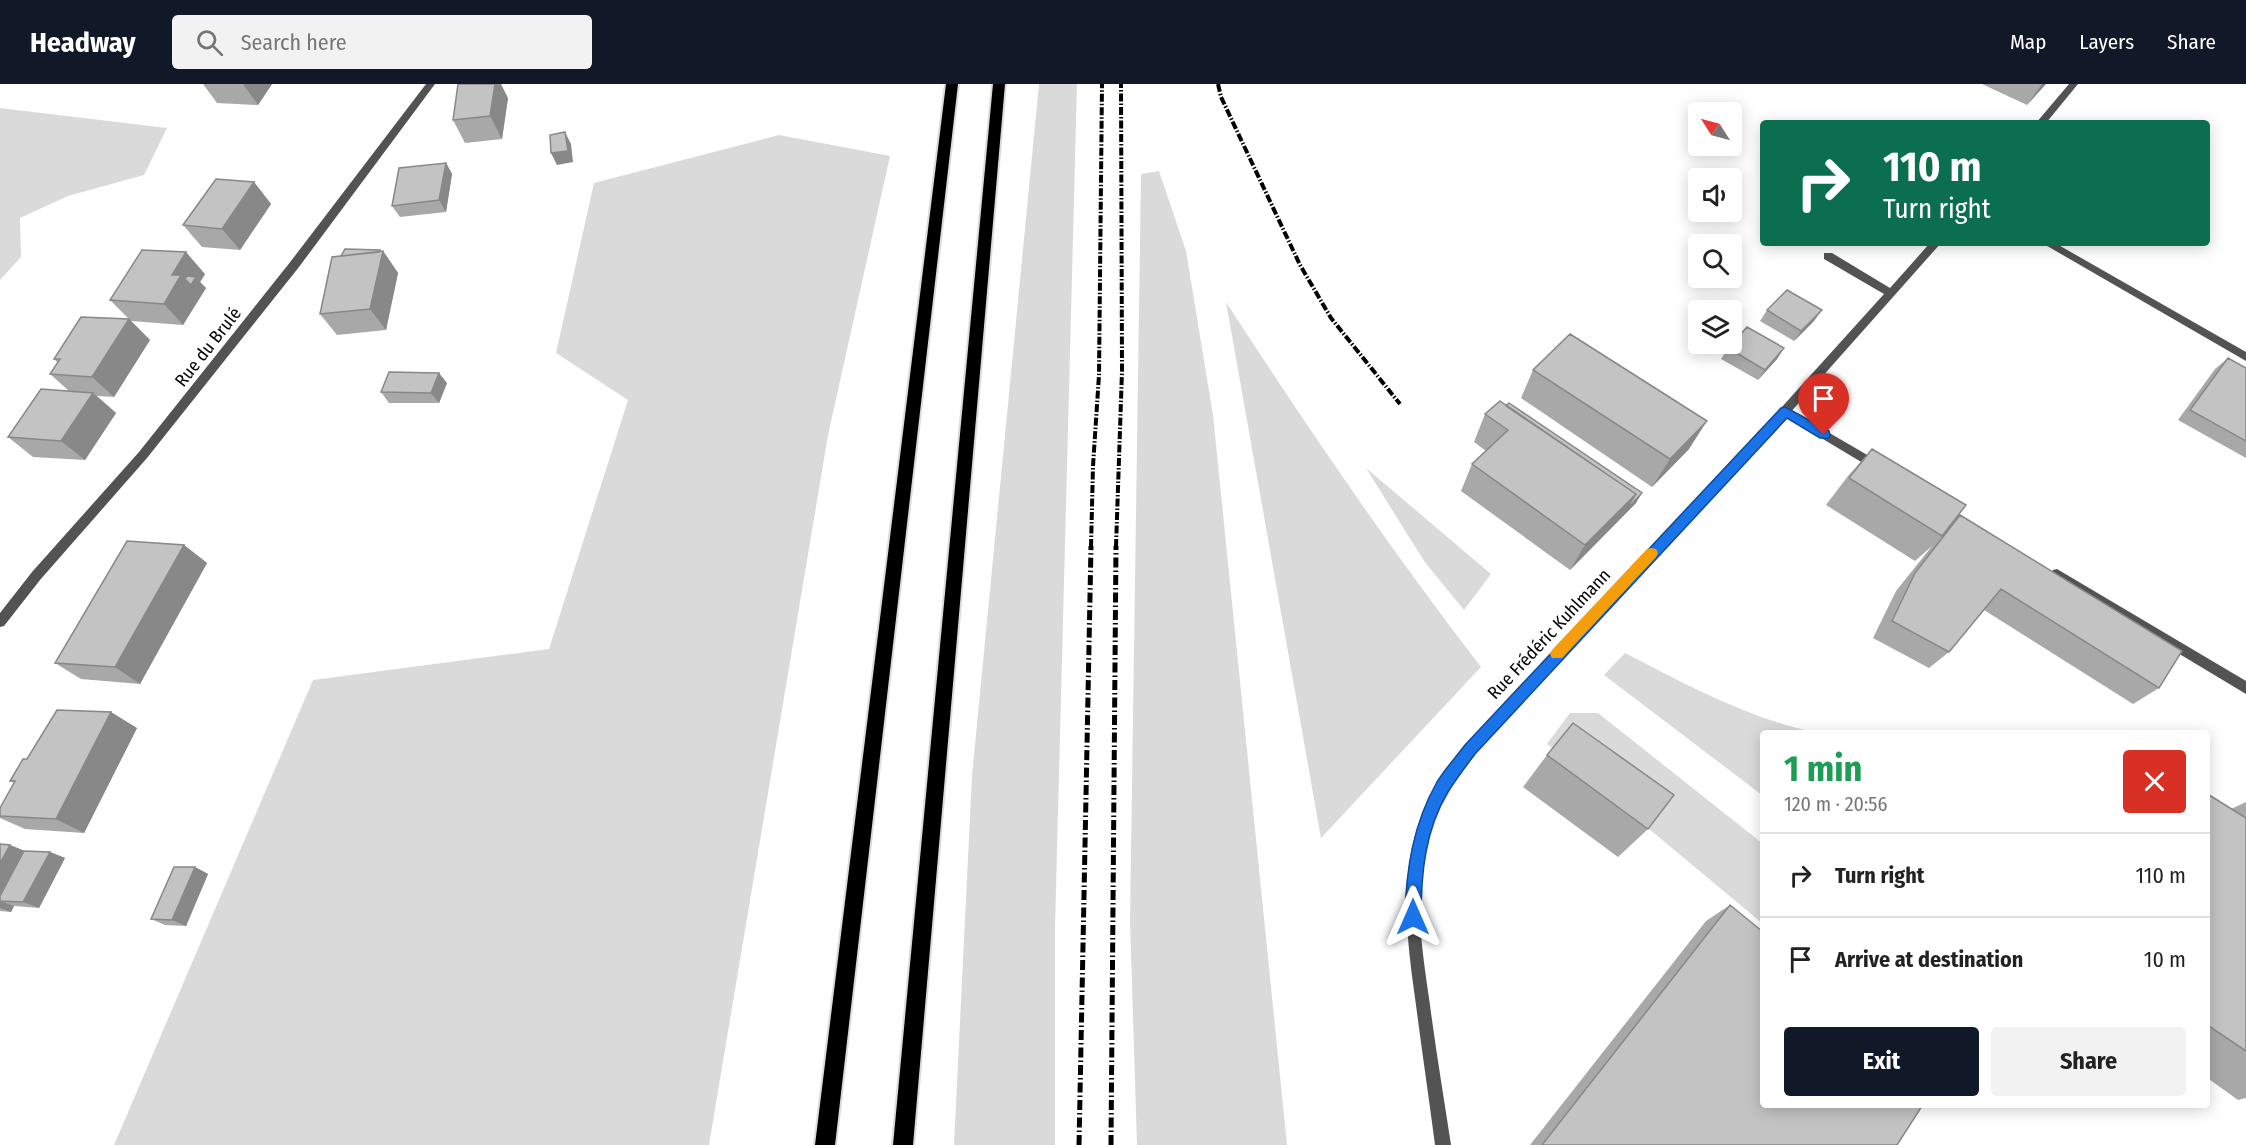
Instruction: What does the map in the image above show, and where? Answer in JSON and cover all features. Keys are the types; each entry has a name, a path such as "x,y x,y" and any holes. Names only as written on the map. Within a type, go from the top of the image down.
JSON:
{"highway":[{"path":"825,1145 952,84"},
{"path":"903,1145 999,84"}],"street":[{"name":"Rue du Brulé","path":"0,622 36,576 143,455 295,264 431,84"},
{"path":"2044,120 2074,84"},
{"name":"Rue Frédéric Kuhlmann","path":"1443,1145 1413,922 1413,886 1418,851 1431,808 1454,770 1475,743 1785,411 1933,246"},
{"path":"2052,246 2246,357"},
{"path":"1828,256 1891,293"},
{"path":"1785,411 1883,470"},
{"path":"2044,567 2246,688"}],"shaded area":[{"path":"1039,84 1077,84 1055,927 1055,1145 954,1145 972,776"},
{"path":"0,108 167,128 144,175 68,196 20,218 21,257 0,280"},
{"path":"779,135 890,156 828,435 709,1145 114,1145 313,680 549,649 628,400 556,353 594,183"},
{"path":"1159,171 1186,251 1213,415 1287,1145 1137,1145 1130,921 1141,174"},
{"path":"1226,302 1350,487 1414,578 1481,667 1321,838"},
{"path":"1366,468 1491,574 1464,610 1424,561"},
{"path":"1625,653 1719,700 1767,719 1805,730 1760,730 1760,793 1604,675"},
{"path":"1570,713 1598,713 1760,841 1760,921 1547,744"}],"building":[{"path":"458,84 495,84 490,116 453,120"},
{"path":"565,132 568,151 551,153 550,135"},
{"path":"446,163 439,200 392,206 399,168"},
{"path":"216,179 254,182 222,229 183,225"},
{"path":"345,249 380,250 379,252 341,256"},
{"path":"142,250 186,252 172,275 181,275 164,304 110,300"},
{"path":"383,251 370,309 320,314 332,257"},
{"path":"187,276 196,277 191,285 185,279"},
{"path":"1787,290 1822,310 1801,331 1767,310"},
{"path":"81,317 129,319 92,377 50,374 60,359 54,359"},
{"path":"1747,327 1784,348 1765,370 1738,354 1742,354 1742,333"},
{"path":"1570,334 1707,421 1670,459 1533,370"},
{"path":"2228,358 2246,368 2246,441 2190,410"},
{"path":"389,372 439,373 431,393 381,392"},
{"path":"41,389 93,393 61,441 8,437"},
{"path":"1500,401 1636,494 1585,545 1472,464 1508,430 1485,414"},
{"path":"1509,403 1642,493 1625,511 1636,494 1506,406"},
{"path":"1872,449 1966,505 1942,536 1849,478"},
{"path":"1960,515 2182,651 2159,688 2001,589 1949,652 1892,621 1915,573"},
{"path":"127,541 184,545 115,667 55,663"},
{"path":"57,710 111,712 56,819 0,816 0,808 15,781 10,781 23,759 27,759"},
{"path":"1573,723 1674,795 1648,829 1547,755"},
{"path":"2210,796 2246,818 2246,1051 2210,1027"},
{"path":"0,844 10,845 0,863"},
{"path":"24,851 50,852 23,902 0,901 0,896"},
{"path":"174,867 195,867 172,920 151,919"},
{"path":"1730,905 1760,929 1760,1108 1921,1108 1897,1145 1542,1145"}],"railway":[{"path":"1091,547 1099,375 1102,84"},
{"path":"1116,547 1122,371 1121,84"},
{"path":"1218,84 1221,97 1300,265 1331,318 1400,404"},
{"path":"1079,1145 1091,546"},
{"path":"1111,1145 1116,546"}],"slow traffic":[{"path":"1557,654 1651,553"}],"route":[{"path":"1413,917 1414,880 1423,829 1442,788 1470,749 1785,411 1824,435"}]}
